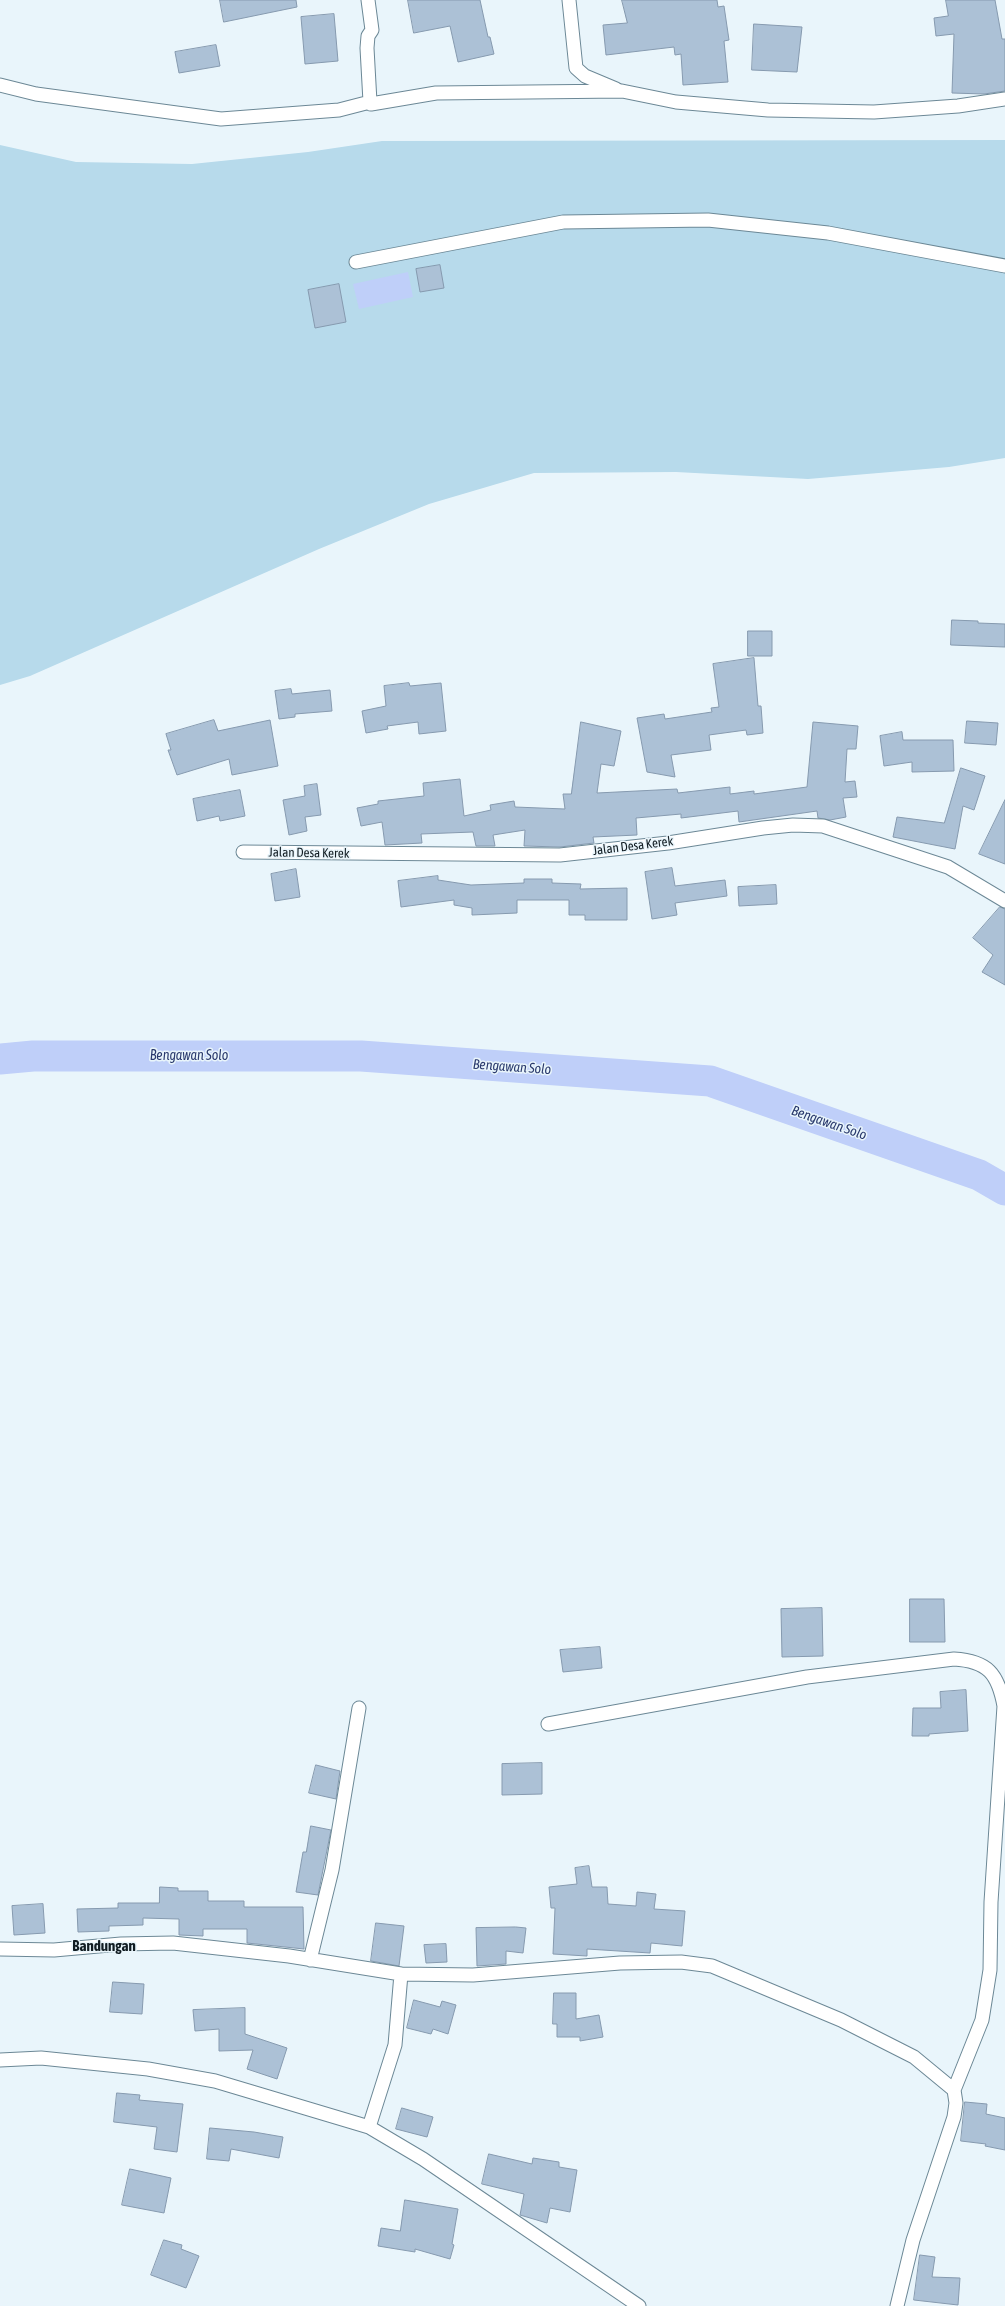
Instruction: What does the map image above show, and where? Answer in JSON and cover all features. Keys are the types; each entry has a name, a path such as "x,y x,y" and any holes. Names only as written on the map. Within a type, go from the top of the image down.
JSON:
{"street":[{"path":"368,0 372,30 368,36 367,48 370,102"},
{"path":"569,0 576,68 585,76 622,91 676,102 783,110 874,112 958,106 1005,99"},
{"path":"0,85 36,94 221,119 339,110 370,102 371,104 436,93 622,91"},
{"path":"356,262 563,222 708,220 828,234 1005,266"},
{"name":"Jalan Desa Kerek","path":"243,852 560,855 668,843 763,828 793,825 823,826 948,867 1005,901"},
{"path":"548,1724 807,1677 954,1660 967,1660 982,1665 992,1673 1000,1687 1004,1706 991,1902 990,1970 982,2020 954,2090 956,2103 954,2117 913,2240 897,2306"},
{"path":"310,1960 332,1870 359,1708"},
{"path":"0,1949 54,1950 121,1944 173,1943 310,1960 401,1974 473,1975 620,1963 681,1962 712,1966 841,2020 914,2057 954,2090"},
{"path":"369,2127 396,2045 401,1974"},
{"path":"0,2060 41,2058 163,2072 215,2081 369,2127 423,2159 639,2306"}],"shaded area":[{"path":"1005,140 1005,458 949,467 808,479 676,472 534,473 429,504 319,549 30,676 0,685 0,145 76,162 192,164 308,152 382,141"},
{"path":"408,272 413,297 359,309 353,284"}],"building":[{"path":"220,0 296,0 297,7 224,22"},
{"path":"408,0 480,0 488,37 490,37 494,54 458,62 450,26 414,33"},
{"path":"622,0 717,0 718,7 724,6 729,40 724,41 728,82 683,85 681,54 675,55 674,47 606,55 603,25 627,23"},
{"path":"946,0 995,0 1002,39 1005,39 1005,91 984,94 952,93 954,34 936,36 934,18 948,16"},
{"path":"334,14 338,61 305,64 301,17"},
{"path":"754,24 802,27 797,72 752,70"},
{"path":"216,45 220,66 179,73 175,52"},
{"path":"440,265 444,288 420,292 416,269"},
{"path":"339,284 346,322 315,328 308,290"},
{"path":"952,620 1005,624 1005,647 951,645"},
{"path":"748,631 772,631 772,656 748,656"},
{"path":"754,658 758,706 761,706 763,733 747,735 746,730 709,735 711,750 671,755 675,777 647,772 637,718 664,714 665,719 712,712 711,708 719,707 713,664"},
{"path":"409,683 410,686 441,683 446,731 419,734 418,722 387,726 388,729 366,733 362,711 386,706 384,686"},
{"path":"291,689 292,694 330,690 332,711 295,714 295,717 279,719 275,691"},
{"path":"214,720 218,731 270,720 278,766 232,775 229,759 177,775 168,750 171,750 166,734"},
{"path":"967,721 998,723 996,745 965,743"},
{"path":"581,722 621,731 614,766 601,764 597,793 677,789 678,793 730,787 730,794 754,791 754,794 807,787 813,722 858,726 856,749 847,749 845,782 855,781 857,797 843,798 846,817 830,820 818,818 817,811 739,822 738,811 681,818 681,814 636,818 637,835 593,837 594,843 560,847 524,846 525,830 493,835 495,846 476,846 473,832 421,834 422,843 385,845 382,822 361,826 357,808 378,804 378,801 424,796 423,783 460,779 464,816 491,810 490,805 514,801 515,807 565,809 563,794 571,794"},
{"path":"902,732 903,740 953,740 954,771 912,772 912,762 884,766 880,736"},
{"path":"961,768 985,776 974,810 963,806 955,849 893,837 897,817 944,823"},
{"path":"317,784 321,815 305,817 307,831 289,835 283,800 305,796 304,786"},
{"path":"240,790 245,816 220,821 219,816 197,821 193,799"},
{"path":"1005,800 1005,864 979,854"},
{"path":"672,868 675,886 725,880 727,896 675,903 677,915 652,919 645,872"},
{"path":"296,869 300,897 275,901 271,874"},
{"path":"438,876 438,880 471,885 524,883 524,879 552,879 552,883 581,884 580,889 627,888 627,920 585,920 585,915 569,915 569,900 517,900 517,913 472,915 472,908 454,905 454,900 401,907 398,881"},
{"path":"776,885 777,904 739,906 738,887"},
{"path":"1000,907 1005,909 1005,985 982,972 993,955 973,938"},
{"path":"910,1599 944,1599 945,1642 910,1642"},
{"path":"822,1608 823,1656 782,1657 781,1609"},
{"path":"600,1647 602,1668 563,1672 560,1650"},
{"path":"966,1690 968,1731 929,1734 929,1736 912,1736 913,1708 941,1708 940,1692"},
{"path":"542,1763 542,1794 502,1795 502,1764"},
{"path":"316,1765 340,1771 336,1799 309,1793"},
{"path":"311,1826 331,1830 318,1895 296,1892 303,1852 306,1852"},
{"path":"589,1866 592,1887 607,1887 608,1904 636,1906 637,1892 656,1894 654,1909 685,1911 682,1946 651,1943 650,1953 587,1949 587,1956 553,1954 555,1908 551,1908 549,1887 577,1884 575,1868"},
{"path":"160,1887 178,1888 178,1891 208,1891 208,1901 244,1901 244,1907 303,1907 304,1949 247,1943 247,1929 203,1929 203,1936 179,1935 179,1919 143,1918 143,1925 109,1926 109,1931 78,1932 77,1909 118,1908 118,1903 159,1903"},
{"path":"43,1904 45,1933 14,1935 12,1906"},
{"path":"376,1923 404,1926 399,1966 371,1961"},
{"path":"476,1928 526,1928 523,1953 506,1951 506,1964 477,1966"},
{"path":"446,1944 447,1962 426,1963 424,1945"},
{"path":"113,1982 144,1984 142,2014 110,2012"},
{"path":"554,1993 576,1993 576,2019 599,2015 603,2037 580,2041 580,2037 557,2037 557,2024 553,2024"},
{"path":"414,2000 440,2007 442,2001 456,2005 448,2034 433,2029 431,2034 407,2028"},
{"path":"245,2008 245,2034 287,2048 277,2079 247,2069 253,2050 219,2051 219,2029 195,2031 193,2010"},
{"path":"117,2093 140,2095 139,2100 183,2104 177,2152 154,2149 157,2127 114,2122"},
{"path":"965,2102 987,2104 986,2114 1005,2118 1005,2150 985,2146 986,2144 961,2141"},
{"path":"402,2108 433,2117 427,2137 396,2129"},
{"path":"210,2128 254,2132 283,2137 279,2158 231,2149 229,2161 207,2159"},
{"path":"489,2154 532,2164 533,2158 559,2162 559,2167 577,2170 570,2212 550,2208 547,2223 520,2215 524,2194 482,2184"},
{"path":"130,2169 171,2178 164,2213 122,2205"},
{"path":"405,2200 458,2209 452,2244 454,2245 450,2259 415,2249 415,2252 378,2246 381,2228 400,2231"},
{"path":"164,2240 182,2245 181,2249 199,2256 186,2288 151,2275"},
{"path":"920,2255 935,2257 932,2277 960,2278 958,2305 914,2300"}],"waterway":[{"name":"Bengawan Solo","path":"0,1059 33,1056 361,1056 710,1081 979,1175 1005,1190"}],"district":[{"name":"Bandungan","path":"104,1946"}]}
